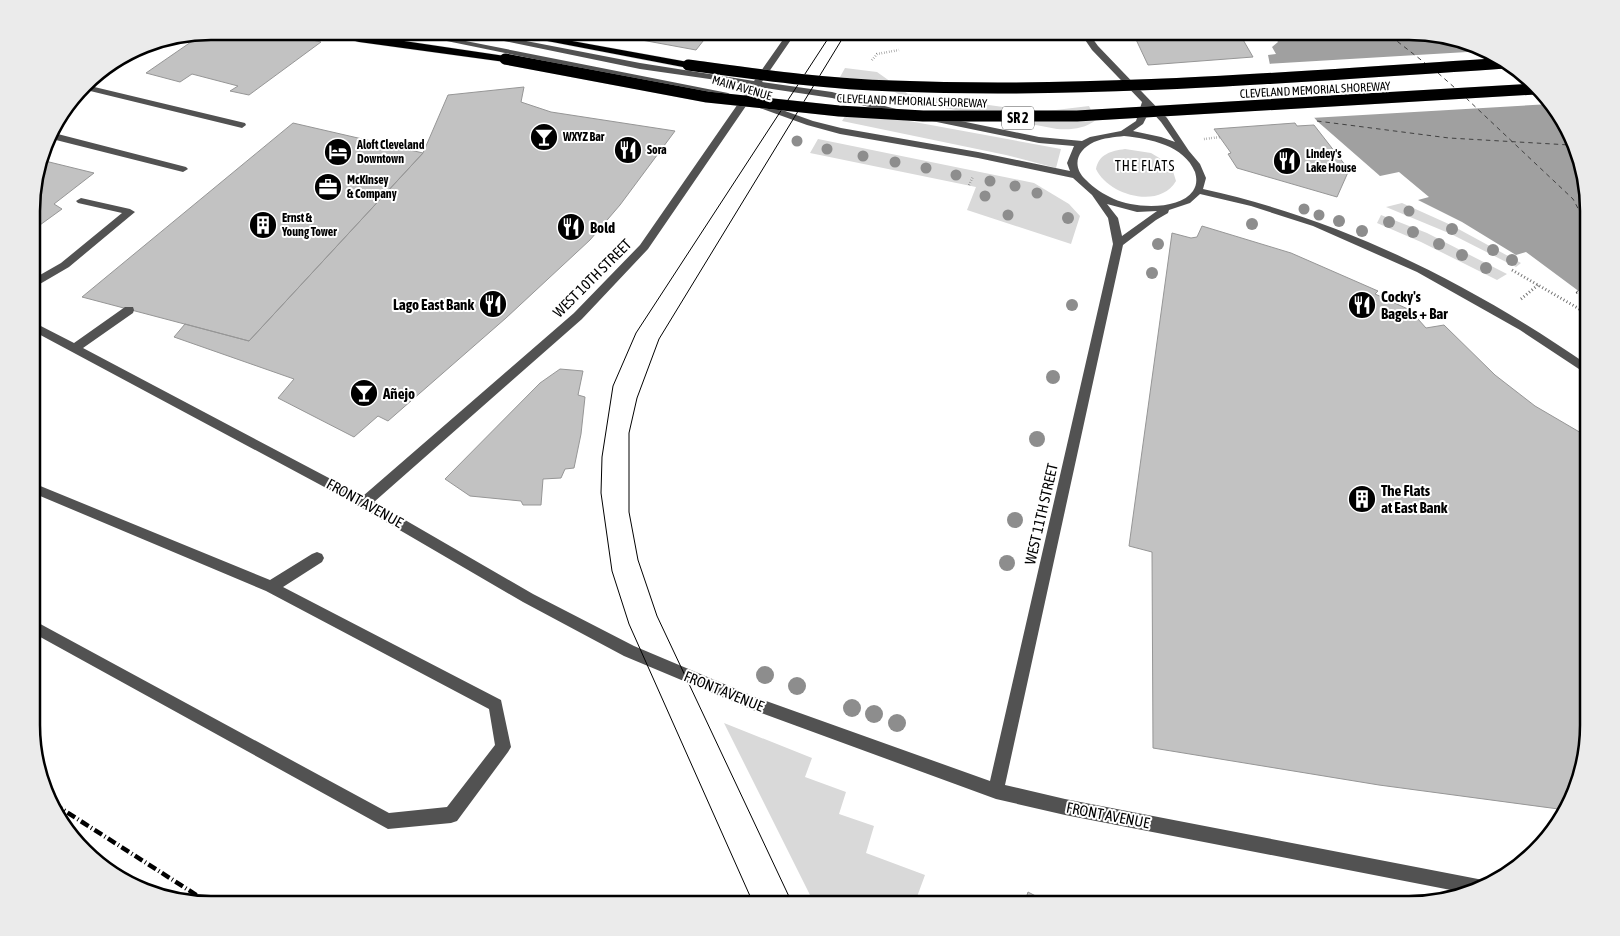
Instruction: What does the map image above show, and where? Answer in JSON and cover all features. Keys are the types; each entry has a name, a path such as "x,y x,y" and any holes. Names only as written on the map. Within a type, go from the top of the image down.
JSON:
{"highway":[{"path":"366,40 504,59"},
{"name":"CLEVELAND MEMORIAL SHOREWAY","path":"423,40 504,59 707,97 838,111 923,116 1077,116 1530,90"},
{"name":"CLEVELAND MEMORIAL SHOREWAY","path":"551,40 719,70 812,81 916,88 1098,87 1497,65"}],"street":[{"name":"MAIN AVENUE","path":"448,40 686,86 746,100 832,129 1074,175"},
{"name":"MAIN AVENUE","path":"506,40 640,66 832,95 940,120 1040,140 1082,144"},
{"name":"WEST 10TH STREET","path":"365,502 578,316 644,247 787,40"},
{"path":"1089,40 1164,120 1198,168 1202,180 1198,191 1188,200 1152,218 1118,244"},
{"path":"91,89 242,125"},
{"path":"1124,133 1140,122 1146,108 1142,96"},
{"path":"1174,207 1155,210 1134,209 1114,204 1096,196 1082,186 1074,175 1071,163 1074,153 1082,144 1093,138 1124,133 1159,139 1176,147 1190,157"},
{"path":"57,137 183,169"},
{"path":"1198,191 1253,203 1317,224 1421,270 1524,327 1580,366"},
{"name":"WEST 11TH STREET","path":"996,791 1118,244 1113,218 1096,196"},
{"path":"40,280 65,265 130,212 81,201"},
{"path":"75,348 129,310"},
{"name":"FRONT AVENUE","path":"40,330 365,502 528,598 629,651 753,703 996,791 1065,807 1468,885"},
{"path":"40,491 271,587 496,705 503,748 451,815 388,821 40,630"},
{"path":"271,587 317,558"}],"path":[{"path":"877,54 899,50"},
{"path":"1196,140 1221,138"},
{"path":"1512,270 1580,309"},
{"path":"1516,302 1538,285"}],"shaded area":[{"path":"1277,40 1431,41 1474,53 1513,75 1545,107 1562,135 1571,156 1580,200 1580,292 1526,252 1516,255 1462,222 1418,200 1429,197 1399,172 1380,176 1317,121 1270,65 1268,55 1276,54 1272,47 1278,42"},
{"path":"845,68 877,72 908,94 1039,112 1089,106 1096,120 1077,128 1057,129 913,102 878,83 840,77"},
{"path":"849,110 1061,149 1056,168 1006,155 842,121"},
{"path":"818,139 1034,183 1069,204 1080,216 1071,244 967,210 976,187 810,153"},
{"path":"1125,149 1151,153 1171,165 1176,181 1168,190 1158,195 1146,197 1134,196 1111,186 1096,169 1100,160 1106,154"},
{"path":"1402,203 1451,225 1521,263 1516,267 1451,234 1386,207"},
{"path":"1381,215 1427,233 1507,274 1497,280 1421,242 1377,223"},
{"path":"724,723 812,758 805,777 846,792 839,814 874,826 866,853 925,875 917,896 810,896"}],"pier":[{"path":"1470,52 1513,75 1543,104 1311,118 1267,64"}],"building":[{"path":"313,40 321,42 249,95 230,91 238,86 192,74 180,82 146,73 193,41"},
{"path":"642,40 704,40 696,50"},
{"path":"1136,40 1243,40 1253,57 1148,65"},
{"path":"524,87 521,102 551,112 675,131 620,205 590,240 506,318 388,421 378,416 354,437 278,398 294,379 174,337 185,324 249,341 423,153 448,95"},
{"name":"Ernst & Young Tower","path":"293,123 423,153 249,341 82,297"},
{"name":"Lindey's Lake House","path":"1295,123 1297,126 1314,125 1349,170 1337,197 1237,168 1228,154 1231,153 1214,129"},
{"path":"47,162 94,173 54,204 62,209 40,225 41,189"},
{"name":"The Flats at East Bank","path":"1202,226 1291,253 1378,291 1375,294 1410,310 1426,328 1444,325 1495,375 1535,406 1580,432 1580,736 1571,780 1558,809 1379,785 1153,748 1152,552 1129,546 1172,233 1191,238 1197,237"},
{"path":"560,369 583,371 578,395 585,397 581,434 574,468 565,469 561,478 543,479 541,505 523,505 521,501 470,496 445,479 540,383"},
{"path":"1028,892 1036,896 1027,896"}],"ferry route":[{"path":"1396,40 1425,63"},
{"path":"1438,73 1455,88"},
{"path":"1466,98 1512,142"},
{"path":"1317,121 1449,138 1512,142"},
{"path":"1512,142 1566,145"},
{"path":"1512,142 1573,199 1580,212"},
{"path":"1580,288 1576,293 1580,293"}],"tram line":[{"path":"750,896 629,624 612,571 601,493 602,457 613,386 636,333 827,40"},
{"path":"789,896 657,616 638,560 629,512 629,433 637,398 659,339 842,40"}],"railway":[{"path":"63,810 197,895"}],"place":[{"name":"WXYZ Bar","path":"544,137"},
{"name":"Sora","path":"628,150"},
{"name":"Aloft Cleveland Downtown","path":"338,152"},
{"name":"Lindey's Lake House","path":"1287,161"},
{"name":"McKinsey & Company","path":"328,187"},
{"name":"Ernst & Young Tower","path":"263,225"},
{"name":"Bold","path":"571,227"},
{"name":"Lago East Bank","path":"493,304"},
{"name":"Cocky's Bagels + Bar","path":"1362,305"},
{"name":"Añejo","path":"364,393"},
{"name":"The Flats at East Bank","path":"1362,499"}],"district":[{"name":"THE FLATS","path":"1145,166"}]}
